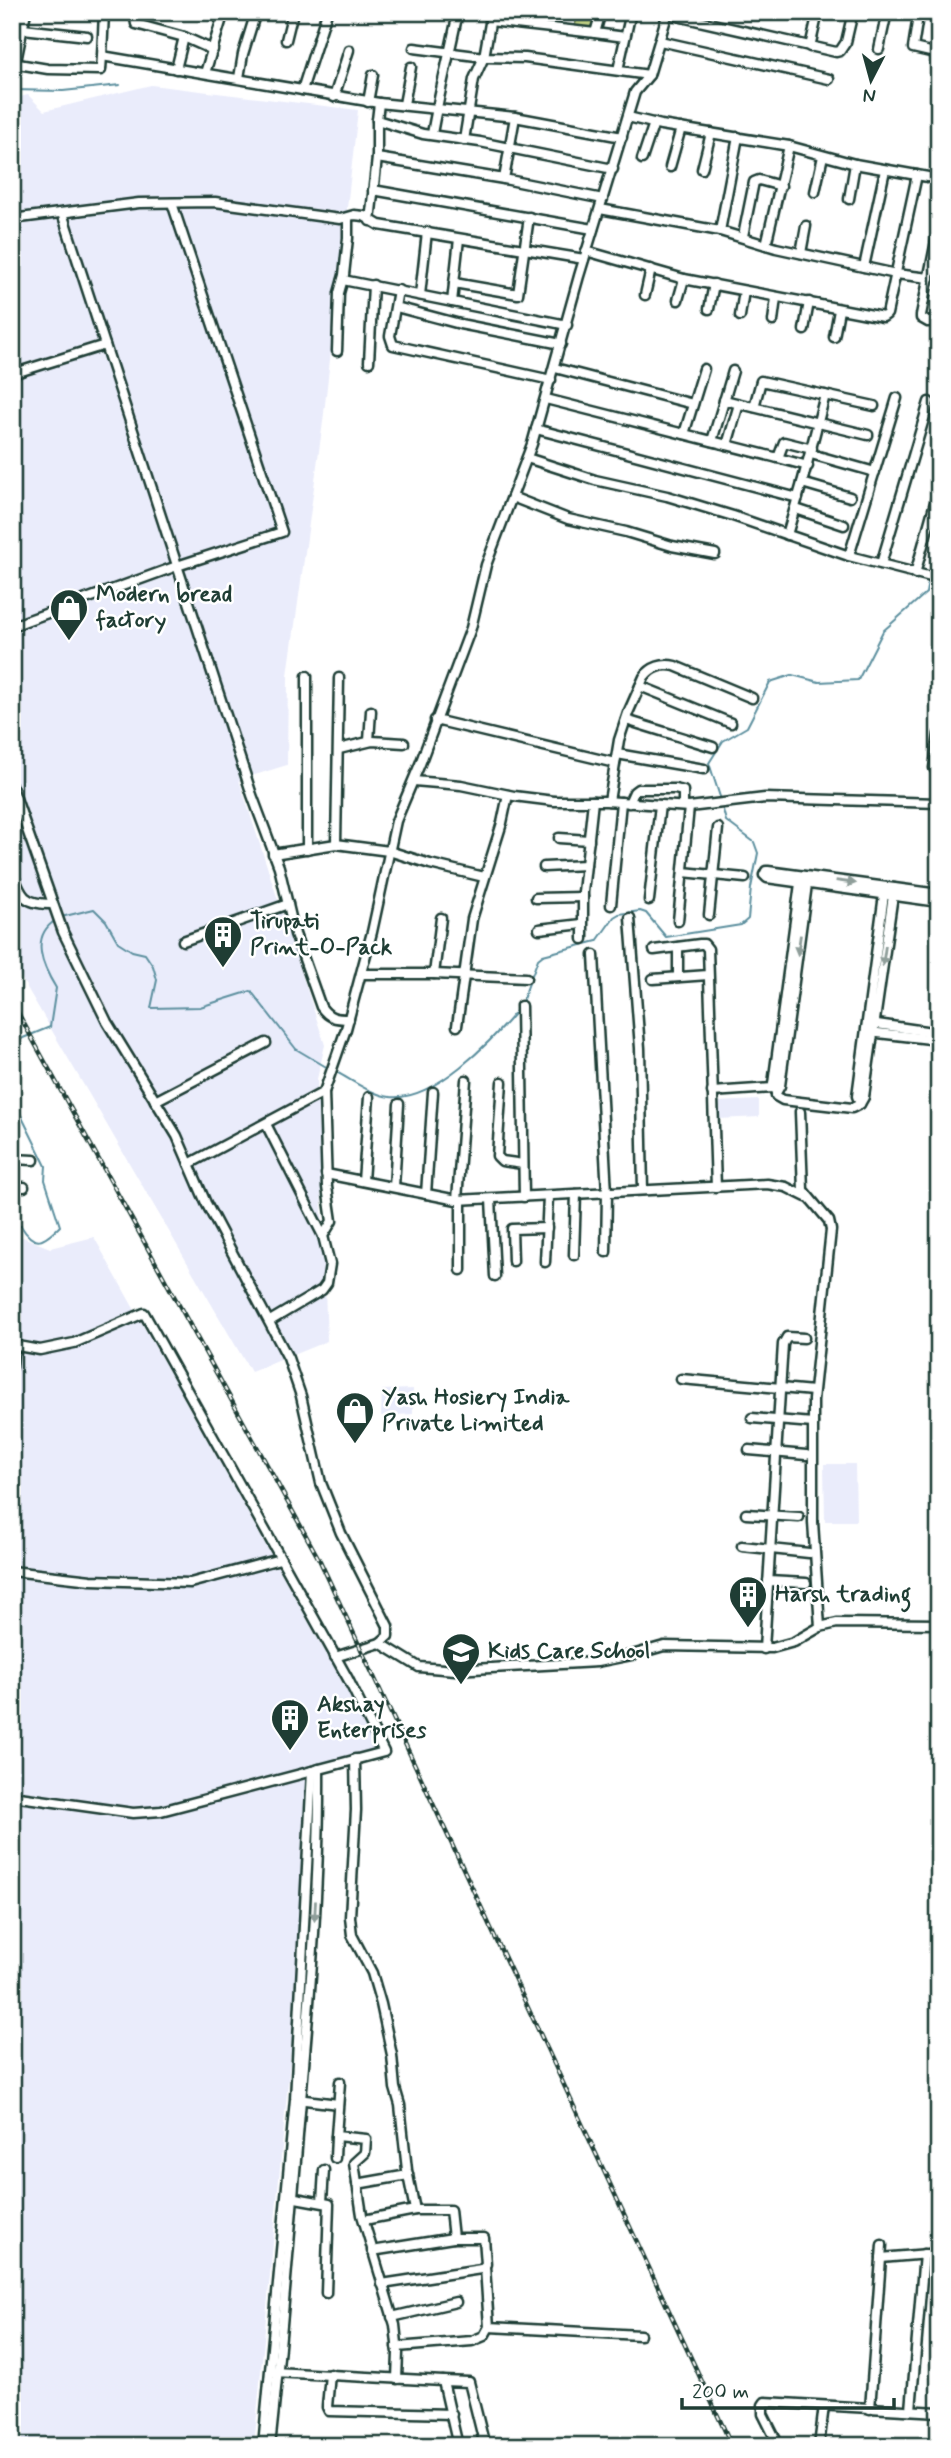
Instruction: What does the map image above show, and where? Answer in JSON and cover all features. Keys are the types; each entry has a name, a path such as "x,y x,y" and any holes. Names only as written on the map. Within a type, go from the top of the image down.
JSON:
{"street":[{"path":"12,81 26,12"},
{"path":"14,63 101,74 104,12"},
{"path":"134,12 135,24 184,37 213,50"},
{"path":"205,73 224,12"},
{"path":"239,78 243,54 256,12"},
{"path":"286,40 293,12"},
{"path":"302,90 327,12"},
{"path":"432,134 458,12"},
{"path":"595,33 601,12"},
{"path":"618,70 631,12"},
{"path":"794,12 818,15 810,47"},
{"path":"323,1236 332,1221 326,1174 324,1092 361,974 396,821 414,781 471,628 485,565 537,429 585,255 635,92 649,75 668,13 831,52 840,51 846,42 853,12"},
{"path":"879,49 887,12"},
{"path":"904,12 918,14 913,48 939,54"},
{"path":"464,140 474,79 484,57 491,17 625,37"},
{"path":"12,26 87,36"},
{"path":"176,69 184,37"},
{"path":"660,41 829,79"},
{"path":"414,48 484,57 525,58 649,75"},
{"path":"334,97 349,50"},
{"path":"102,56 239,78 334,97 515,117 622,137"},
{"path":"404,104 411,67"},
{"path":"368,102 373,75"},
{"path":"370,220 377,158 379,103"},
{"path":"504,179 515,117"},
{"path":"628,117 789,146 855,164 939,179"},
{"path":"377,120 423,134 613,169"},
{"path":"642,159 654,123"},
{"path":"670,167 681,128"},
{"path":"702,169 711,134"},
{"path":"720,230 738,137"},
{"path":"766,245 789,146"},
{"path":"815,192 822,156"},
{"path":"377,158 603,199"},
{"path":"849,200 855,164"},
{"path":"864,267 885,170"},
{"path":"12,219 139,203 215,202 348,219 357,215 379,225 525,250 585,255 684,279 879,318 886,316 917,175"},
{"path":"743,236 754,182 758,180 781,186"},
{"path":"373,190 593,229"},
{"path":"12,626 282,531 172,203"},
{"path":"600,209 684,226 720,230 766,245 896,274 929,278"},
{"path":"62,213 279,867 295,934 321,1007 334,1019 349,1019"},
{"path":"454,283 518,294 529,218"},
{"path":"337,351 340,293 348,246 348,219"},
{"path":"801,253 806,226"},
{"path":"939,226 921,318 928,322 939,320"},
{"path":"420,295 427,232"},
{"path":"452,302 459,239"},
{"path":"645,295 651,269"},
{"path":"678,300 684,279"},
{"path":"343,280 567,325"},
{"path":"709,309 714,284"},
{"path":"369,362 373,285"},
{"path":"398,290 390,336 393,345 551,380"},
{"path":"740,316 744,291"},
{"path":"772,321 776,298"},
{"path":"804,330 809,302"},
{"path":"396,307 460,324 561,344"},
{"path":"834,337 839,310"},
{"path":"12,374 105,345"},
{"path":"555,368 693,404"},
{"path":"684,434 704,369"},
{"path":"712,441 733,371"},
{"path":"754,407 761,381 874,406"},
{"path":"787,535 825,396"},
{"path":"849,556 897,398"},
{"path":"546,399 808,466"},
{"path":"724,400 868,435"},
{"path":"881,564 929,402"},
{"path":"727,445 739,404"},
{"path":"537,429 798,498"},
{"path":"778,458 784,443 875,472"},
{"path":"527,458 596,480 681,500 849,556 939,579"},
{"path":"802,482 850,497"},
{"path":"919,575 939,488"},
{"path":"512,497 568,519 626,532 671,546 715,554"},
{"path":"796,509 844,525"},
{"path":"609,801 626,720 640,686 650,671 670,664 752,698"},
{"path":"307,676 307,849"},
{"path":"336,844 340,678"},
{"path":"640,686 731,723"},
{"path":"369,741 371,711"},
{"path":"435,720 616,759 704,769"},
{"path":"626,720 713,747"},
{"path":"939,734 934,768 939,774"},
{"path":"339,749 369,741 404,743"},
{"path":"414,781 461,785 554,801 686,806 765,798 939,803"},
{"path":"12,787 56,918 107,1022 177,1136 206,1203 288,1358 301,1396 321,1483 341,1533 388,1626 388,1636 380,1643 335,1657"},
{"path":"611,905 625,803 638,789 675,789 683,791 686,806 678,921"},
{"path":"457,1026 472,919 508,795"},
{"path":"583,939 583,897 593,801"},
{"path":"649,900 660,805"},
{"path":"709,915 718,828"},
{"path":"559,838 589,840"},
{"path":"273,854 336,844 389,851 484,877"},
{"path":"544,867 586,865"},
{"path":"12,871 19,891 26,900 37,904 51,904"},
{"path":"683,872 745,878"},
{"path":"712,1092 774,1090 780,1086 804,880 889,891 939,894"},
{"path":"889,891 939,902"},
{"path":"774,1090 783,1100 852,1108 860,1104 864,1097 870,1028 889,891"},
{"path":"536,898 583,897"},
{"path":"183,941 288,904"},
{"path":"434,974 441,918"},
{"path":"629,918 640,1048 643,1191"},
{"path":"539,929 582,925"},
{"path":"654,950 700,944 707,946 716,1187"},
{"path":"678,947 678,977"},
{"path":"594,955 607,1192 606,1252"},
{"path":"361,974 526,978"},
{"path":"653,979 708,975"},
{"path":"521,1006 524,1197"},
{"path":"870,1028 939,1033"},
{"path":"870,1028 939,1040"},
{"path":"155,1101 266,1044"},
{"path":"461,1270 459,1200 466,1080"},
{"path":"502,1082 498,1156 502,1161 523,1164"},
{"path":"189,1164 324,1092"},
{"path":"426,1194 433,1092"},
{"path":"363,1181 369,1097"},
{"path":"394,1188 399,1104"},
{"path":"800,1112 801,1181 806,1197"},
{"path":"266,1124 323,1236 330,1264 327,1283 322,1290 270,1321"},
{"path":"12,1159 34,1160"},
{"path":"326,1174 459,1200 767,1184 786,1187 806,1197 829,1221 831,1230 813,1391 813,1522 820,1628"},
{"path":"12,1187 24,1187"},
{"path":"573,1255 576,1194"},
{"path":"545,1262 548,1196"},
{"path":"491,1199 495,1276"},
{"path":"513,1261 512,1229 547,1228"},
{"path":"12,1367 13,1345 40,1350 74,1343 144,1313 335,1657 384,1752 161,1811 133,1813 12,1796"},
{"path":"764,1648 785,1339 804,1338"},
{"path":"681,1379 813,1391"},
{"path":"752,1418 813,1423"},
{"path":"749,1450 806,1455"},
{"path":"746,1514 799,1517"},
{"path":"742,1546 809,1553"},
{"path":"12,1570 91,1580 190,1583 280,1559"},
{"path":"768,1581 806,1583"},
{"path":"380,1643 419,1667 429,1670 597,1662 632,1656 664,1646 779,1647 837,1623 939,1624"},
{"path":"355,1759 352,1935 372,1973 381,2004 392,2055 415,2210"},
{"path":"270,2446 298,2099 315,1770"},
{"path":"335,2158 340,2082"},
{"path":"298,2099 338,2104"},
{"path":"336,2136 366,2138 365,2153 354,2163 364,2220 392,2317 397,2347 397,2379"},
{"path":"322,2202 324,2170"},
{"path":"357,2184 408,2175"},
{"path":"289,2196 329,2204 326,2293"},
{"path":"364,2220 415,2210 450,2210 453,2238"},
{"path":"372,2251 453,2238 484,2238 488,2327 484,2336 472,2341 397,2347"},
{"path":"870,2409 882,2245"},
{"path":"881,2258 939,2253"},
{"path":"911,2410 924,2254"},
{"path":"382,2284 485,2267"},
{"path":"392,2317 456,2302"},
{"path":"488,2327 640,2335"},
{"path":"274,2372 469,2382 485,2446"},
{"path":"263,2446 274,2372"},
{"path":"330,2374 329,2411 452,2414"},
{"path":"443,2381 458,2446"},
{"path":"779,2446 763,2414 765,2402 939,2412"},
{"path":"819,2446 824,2406"}],"shaded area":[{"path":"151,85 358,110 323,422 288,675 287,765 239,780 325,1045 317,1079 327,1341 251,1372 12,962 12,99 28,95 44,111"},
{"path":"759,1100 759,1117 718,1119 718,1102"},
{"path":"15,1234 50,1248 94,1237 380,1750 311,1769 293,2029 254,2446 12,2446 12,1237"},
{"path":"413,1389 413,1414 381,1416 382,1390"},
{"path":"824,1464 855,1464 856,1521 825,1521"}],"green space":[{"path":"578,12 598,12 595,31 574,29"}],"waterway":[{"path":"12,90 63,91 120,85"},
{"path":"930,572 939,539"},
{"path":"721,800 709,763 723,741 747,727 770,682 792,675 819,682 858,680 883,631 926,593 928,581"},
{"path":"522,1002 538,959 543,955 597,941 619,914 640,911 646,913 666,937 741,925 748,919 758,853 754,842 726,821 722,806"},
{"path":"61,917 94,909 106,921 118,942 132,951 145,954 153,966 157,980 151,1008 200,1007 251,991 296,1049 328,1068"},
{"path":"12,1046 23,1038 50,1027 56,988 43,962 41,943 48,927 56,920"},
{"path":"336,1072 376,1093 390,1097 407,1096 424,1090 460,1067 493,1037 517,1010"},
{"path":"12,1097 46,1166 45,1180 60,1226 40,1241 31,1238 21,1226 12,1226"}],"railway":[{"path":"12,1002 320,1561 732,2446"}],"place":[{"name":"Modern bread factory","path":"69,642"},
{"name":"Tirupati Print-O-Pack","path":"223,969"},
{"name":"Yash Hosiery India Private Limited","path":"355,1445"},
{"name":"Harsh trading","path":"748,1629"},
{"name":"Kids Care School","path":"461,1686"},
{"name":"Akshay Enterprises","path":"290,1752"}]}
